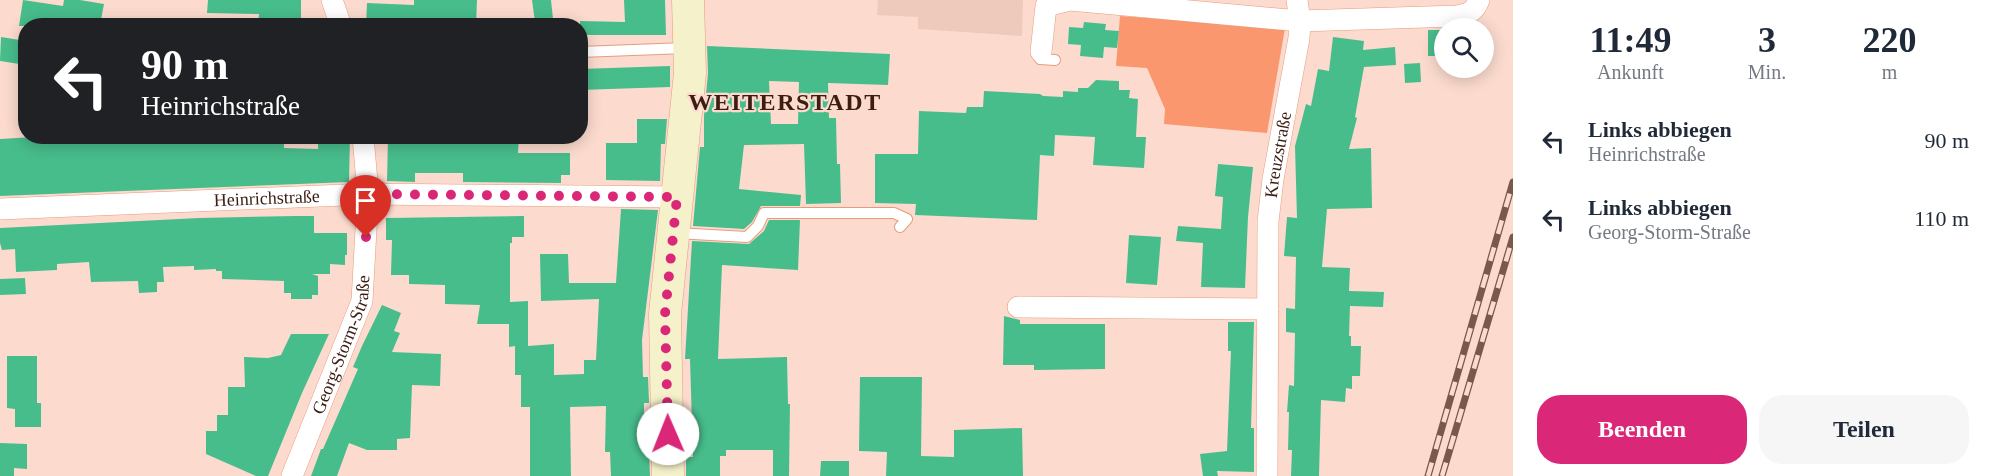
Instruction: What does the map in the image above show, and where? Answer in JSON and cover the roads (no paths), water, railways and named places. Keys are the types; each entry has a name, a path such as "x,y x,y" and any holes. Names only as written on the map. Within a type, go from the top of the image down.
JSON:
{"street":[{"path":"332,0 338,18"},
{"path":"668,476 665,314 690,73 688,0"},
{"path":"1048,56 1046,6 1070,0 1300,21 1458,16 1475,9 1479,0"},
{"name":"Kreuzstraße","path":"1267,476 1270,202 1297,49 1300,21 1297,0"},
{"name":"Georg-Storm-Straße","path":"292,476 362,301 368,194 364,144"},
{"name":"Heinrichstraße","path":"0,209 368,194 677,197"},
{"path":"1018,307 1268,309"}],"lane":[{"path":"588,52 690,48"},
{"path":"672,233 747,237 758,226 764,213 894,213 908,219 900,227"}],"railway":[{"path":"1428,476 1513,182"},
{"path":"1442,476 1513,237"}],"district":[{"name":"WEITERSTADT","path":"785,102"}]}
